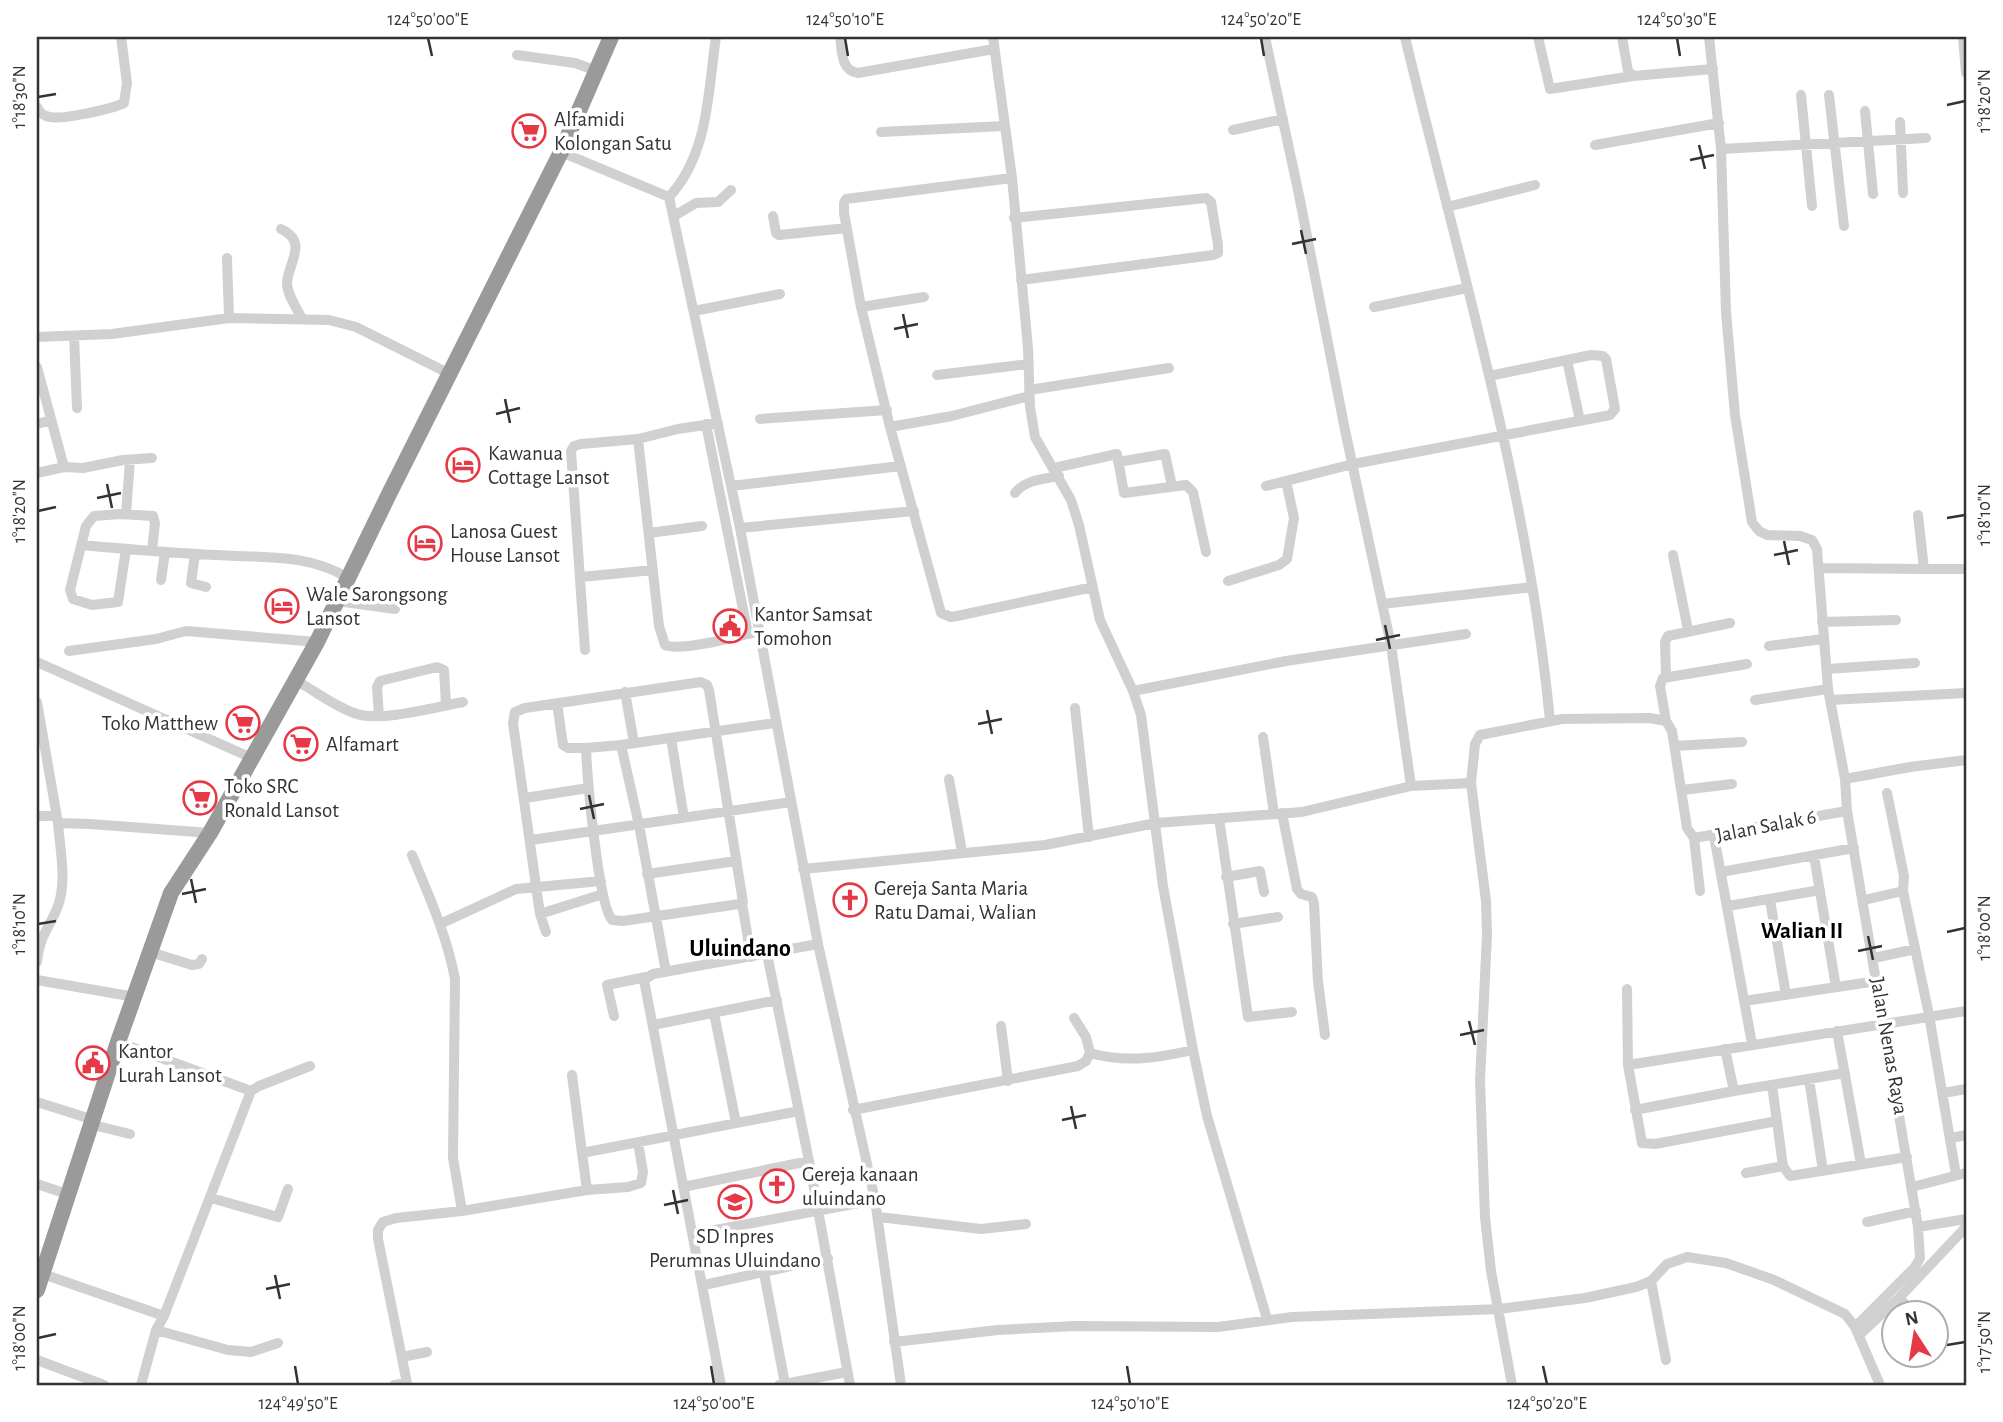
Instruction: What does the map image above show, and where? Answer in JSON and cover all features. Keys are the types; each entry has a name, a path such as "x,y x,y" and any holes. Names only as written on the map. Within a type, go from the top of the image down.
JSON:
{"highway":[{"path":"37,1290 39,1273 70,1195 118,1042 171,893 254,759 317,642 561,152 609,37"}],"street":[{"path":"37,107 42,115 52,118 101,110 124,103 127,83 121,37"},
{"path":"669,197 687,174 696,153 704,123 716,37"},
{"path":"840,37 847,68 852,73 993,49"},
{"path":"993,37 1012,178 1035,437 1056,472 1080,525 1103,628 1133,691 1141,715 1163,886 1193,1050 1207,1116 1266,1319"},
{"path":"1265,37 1391,645 1411,786"},
{"path":"1405,37 1503,437 1544,659 1550,721"},
{"path":"1538,37 1550,89 1633,76 1713,69"},
{"path":"1622,37 1626,64 1633,76"},
{"path":"1709,37 1721,149 1726,312 1735,415 1752,522 1759,531 1767,535 1812,540 1817,549 1820,568 1966,569"},
{"path":"1963,37 1966,73"},
{"path":"517,55 575,63 597,71"},
{"path":"1801,95 1812,206"},
{"path":"1829,95 1844,226"},
{"path":"1865,111 1873,194"},
{"path":"1233,130 1283,119"},
{"path":"1900,122 1903,193"},
{"path":"1595,145 1718,123"},
{"path":"881,132 1004,126"},
{"path":"1721,149 1926,138"},
{"path":"561,152 669,197"},
{"path":"1012,178 935,190 850,198 844,203 861,307 937,606 945,616 957,616 1093,587"},
{"path":"1447,207 1535,185"},
{"path":"674,216 696,203 718,202 731,190"},
{"path":"669,197 694,311 712,424 754,633 792,802 803,869 853,1110 875,1200 901,1385"},
{"path":"1014,218 1206,198 1211,202 1218,245 1218,253 1213,255 1021,280"},
{"path":"773,216 776,233 779,235 846,228"},
{"path":"281,229 289,233 295,244 296,253 287,283 288,291 302,319"},
{"path":"227,258 229,318"},
{"path":"1374,307 1467,288"},
{"path":"694,311 780,294"},
{"path":"861,307 924,298"},
{"path":"37,337 112,334 229,318 330,320 356,327 450,374"},
{"path":"74,336 78,408"},
{"path":"1266,486 1353,464 1610,415 1615,409 1606,359 1599,355 1489,376"},
{"path":"1567,360 1580,421"},
{"path":"937,375 1028,364"},
{"path":"890,427 952,416 1029,393 1169,369"},
{"path":"38,372 64,467"},
{"path":"760,419 887,410"},
{"path":"37,424 51,420"},
{"path":"585,650 571,451 574,446 581,444 638,439 712,424"},
{"path":"712,424 731,486 740,528 754,633"},
{"path":"638,439 659,626 665,645 669,648 685,647 754,633"},
{"path":"1015,493 1029,482 1117,454 1124,494 1185,485 1192,492 1206,552"},
{"path":"1118,462 1165,454 1172,486"},
{"path":"37,473 64,467 83,468 152,458"},
{"path":"126,514 130,460"},
{"path":"731,486 901,466"},
{"path":"1228,581 1279,565 1287,559 1294,518 1286,481"},
{"path":"740,528 914,510"},
{"path":"126,549 119,599 112,604 92,605 73,599 70,594 86,526 94,516 151,515 155,518 152,551"},
{"path":"1918,515 1924,569"},
{"path":"649,533 702,526"},
{"path":"82,545 295,559 321,564 348,578"},
{"path":"161,580 164,552"},
{"path":"195,554 191,583 206,587"},
{"path":"1673,555 1688,630 1730,623"},
{"name":"Jalan Nenas Raya","path":"1820,568 1829,694 1925,1261"},
{"path":"581,577 653,570"},
{"path":"1382,604 1532,587"},
{"path":"337,601 394,609"},
{"path":"1822,622 1896,620"},
{"name":"Jalan Salak 6","path":"1688,630 1671,634 1665,639 1666,676 1660,686 1666,721 1672,731 1675,746 1687,828 1694,838 1847,811"},
{"path":"69,651 156,639 186,631 317,642"},
{"path":"1133,691 1286,661 1466,634"},
{"path":"1769,646 1823,639"},
{"path":"37,662 254,759"},
{"path":"1826,669 1914,663"},
{"path":"1666,676 1747,664"},
{"path":"379,716 377,687 380,681 437,667 444,670 446,705"},
{"path":"297,681 352,713 363,716 379,716 463,702"},
{"path":"546,932 535,888 531,840 513,716 518,710 558,703 705,683 709,690 751,957"},
{"path":"625,692 634,743"},
{"path":"1755,700 1829,694 1966,693"},
{"path":"37,702 57,820 62,887 58,905 40,943 37,962"},
{"path":"558,703 563,745 568,748 621,745 775,723"},
{"path":"1075,708 1089,837"},
{"path":"1513,1385 1491,1271 1485,1217 1480,1081 1487,934 1483,874 1471,783 1475,744 1480,735 1550,721 1650,718 1666,721"},
{"path":"1263,737 1278,814 1297,889 1301,894 1312,897 1314,903 1318,982 1325,1035"},
{"path":"671,738 684,818"},
{"path":"1675,746 1742,742"},
{"path":"621,745 639,825 666,972"},
{"path":"586,748 588,788 601,881 607,912 612,920 623,922 742,903"},
{"path":"1845,779 1966,760"},
{"path":"949,779 962,852"},
{"path":"803,869 1045,845 1156,823 1278,814 1337,805 1411,786 1471,783"},
{"path":"1682,790 1732,785"},
{"path":"525,797 588,788"},
{"path":"1887,793 1904,876 1902,891 1929,1016 1951,1138 1961,1174 1912,1186"},
{"path":"531,840 792,802"},
{"path":"37,816 90,824 210,833"},
{"path":"1219,818 1248,1017 1292,1012"},
{"path":"1714,836 1752,1044"},
{"path":"1694,838 1700,891"},
{"path":"1721,872 1854,848"},
{"path":"412,855 440,923 455,979 453,1157 462,1211"},
{"path":"1815,856 1836,987"},
{"path":"647,874 736,861"},
{"path":"1226,877 1260,871 1264,892"},
{"path":"440,923 516,889 601,881"},
{"path":"1728,906 1820,890"},
{"path":"1864,900 1902,891"},
{"path":"540,914 603,894"},
{"path":"1770,900 1786,995"},
{"path":"1233,924 1278,917"},
{"path":"614,1016 607,985 818,944"},
{"path":"1874,958 1915,949"},
{"path":"150,952 192,965 199,964 202,959"},
{"path":"767,954 828,1258 850,1385"},
{"path":"646,977 644,985 704,1285 721,1385"},
{"path":"37,980 135,997"},
{"path":"1744,1001 1877,981"},
{"path":"1627,989 1628,1065 1642,1143 1650,1145 1777,1121"},
{"path":"653,1025 777,1000"},
{"path":"1628,1065 1966,1011"},
{"path":"714,1013 736,1123"},
{"path":"853,1110 1078,1066 1086,1061 1090,1053 1086,1037 1074,1018"},
{"path":"1001,1026 1008,1081"},
{"path":"1837,1031 1861,1164"},
{"path":"118,1042 251,1091"},
{"path":"1725,1049 1734,1091"},
{"path":"1090,1053 1120,1059 1154,1059 1193,1050"},
{"path":"141,1385 156,1330 211,1198 251,1091 310,1066"},
{"path":"1635,1110 1845,1073"},
{"path":"572,1075 587,1190"},
{"path":"1809,1079 1823,1171"},
{"path":"1772,1085 1783,1166 1790,1176 1908,1157"},
{"path":"1943,1093 1966,1089"},
{"path":"37,1102 130,1134"},
{"path":"582,1153 799,1111"},
{"path":"1951,1138 1966,1135"},
{"path":"394,1385 408,1384 378,1239 380,1225 396,1218 462,1211 641,1183 643,1172 638,1142"},
{"path":"684,1186 809,1161"},
{"path":"1746,1173 1783,1166"},
{"path":"37,1184 70,1195"},
{"path":"211,1198 275,1218 278,1217 288,1189"},
{"path":"694,1234 875,1200"},
{"path":"1867,1222 1916,1211"},
{"path":"878,1217 981,1229 1026,1224"},
{"path":"1918,1227 1966,1219"},
{"path":"1857,1331 1908,1276 1966,1227"},
{"path":"894,1342 998,1330 1075,1326 1218,1327 1266,1319 1499,1309 1585,1298 1636,1287 1651,1280 1667,1264 1687,1257 1726,1263 1774,1280 1844,1314 1857,1331 1880,1385"},
{"path":"704,1285 828,1258"},
{"path":"1857,1331 1899,1298 1925,1261"},
{"path":"39,1273 164,1316"},
{"path":"764,1273 782,1385 847,1372"},
{"path":"1651,1280 1666,1360"},
{"path":"156,1330 228,1350 254,1352 278,1343"},
{"path":"402,1357 428,1352"},
{"path":"37,1360 104,1385"}],"place":[{"name":"Alfamidi Kolongan Satu","path":"529,131"},
{"name":"Kawanua Cottage Lansot","path":"463,465"},
{"name":"Lanosa Guest House Lansot","path":"425,543"},
{"name":"Wale Sarongsong Lansot","path":"282,606"},
{"name":"Kantor Samsat Tomohon","path":"730,626"},
{"name":"Toko Matthew","path":"243,723"},
{"name":"Alfamart","path":"301,744"},
{"name":"Toko SRC Ronald Lansot","path":"200,798"},
{"name":"Gereja Santa Maria Ratu Damai, Walian","path":"850,900"},
{"name":"Kantor Lurah Lansot","path":"93,1063"},
{"name":"Gereja kanaan uluindano","path":"777,1186"},
{"name":"SD Inpres Perumnas Uluindano","path":"735,1202"}],"district":[{"name":"Walian II","path":"1802,931"},
{"name":"Uluindano","path":"740,949"}]}
